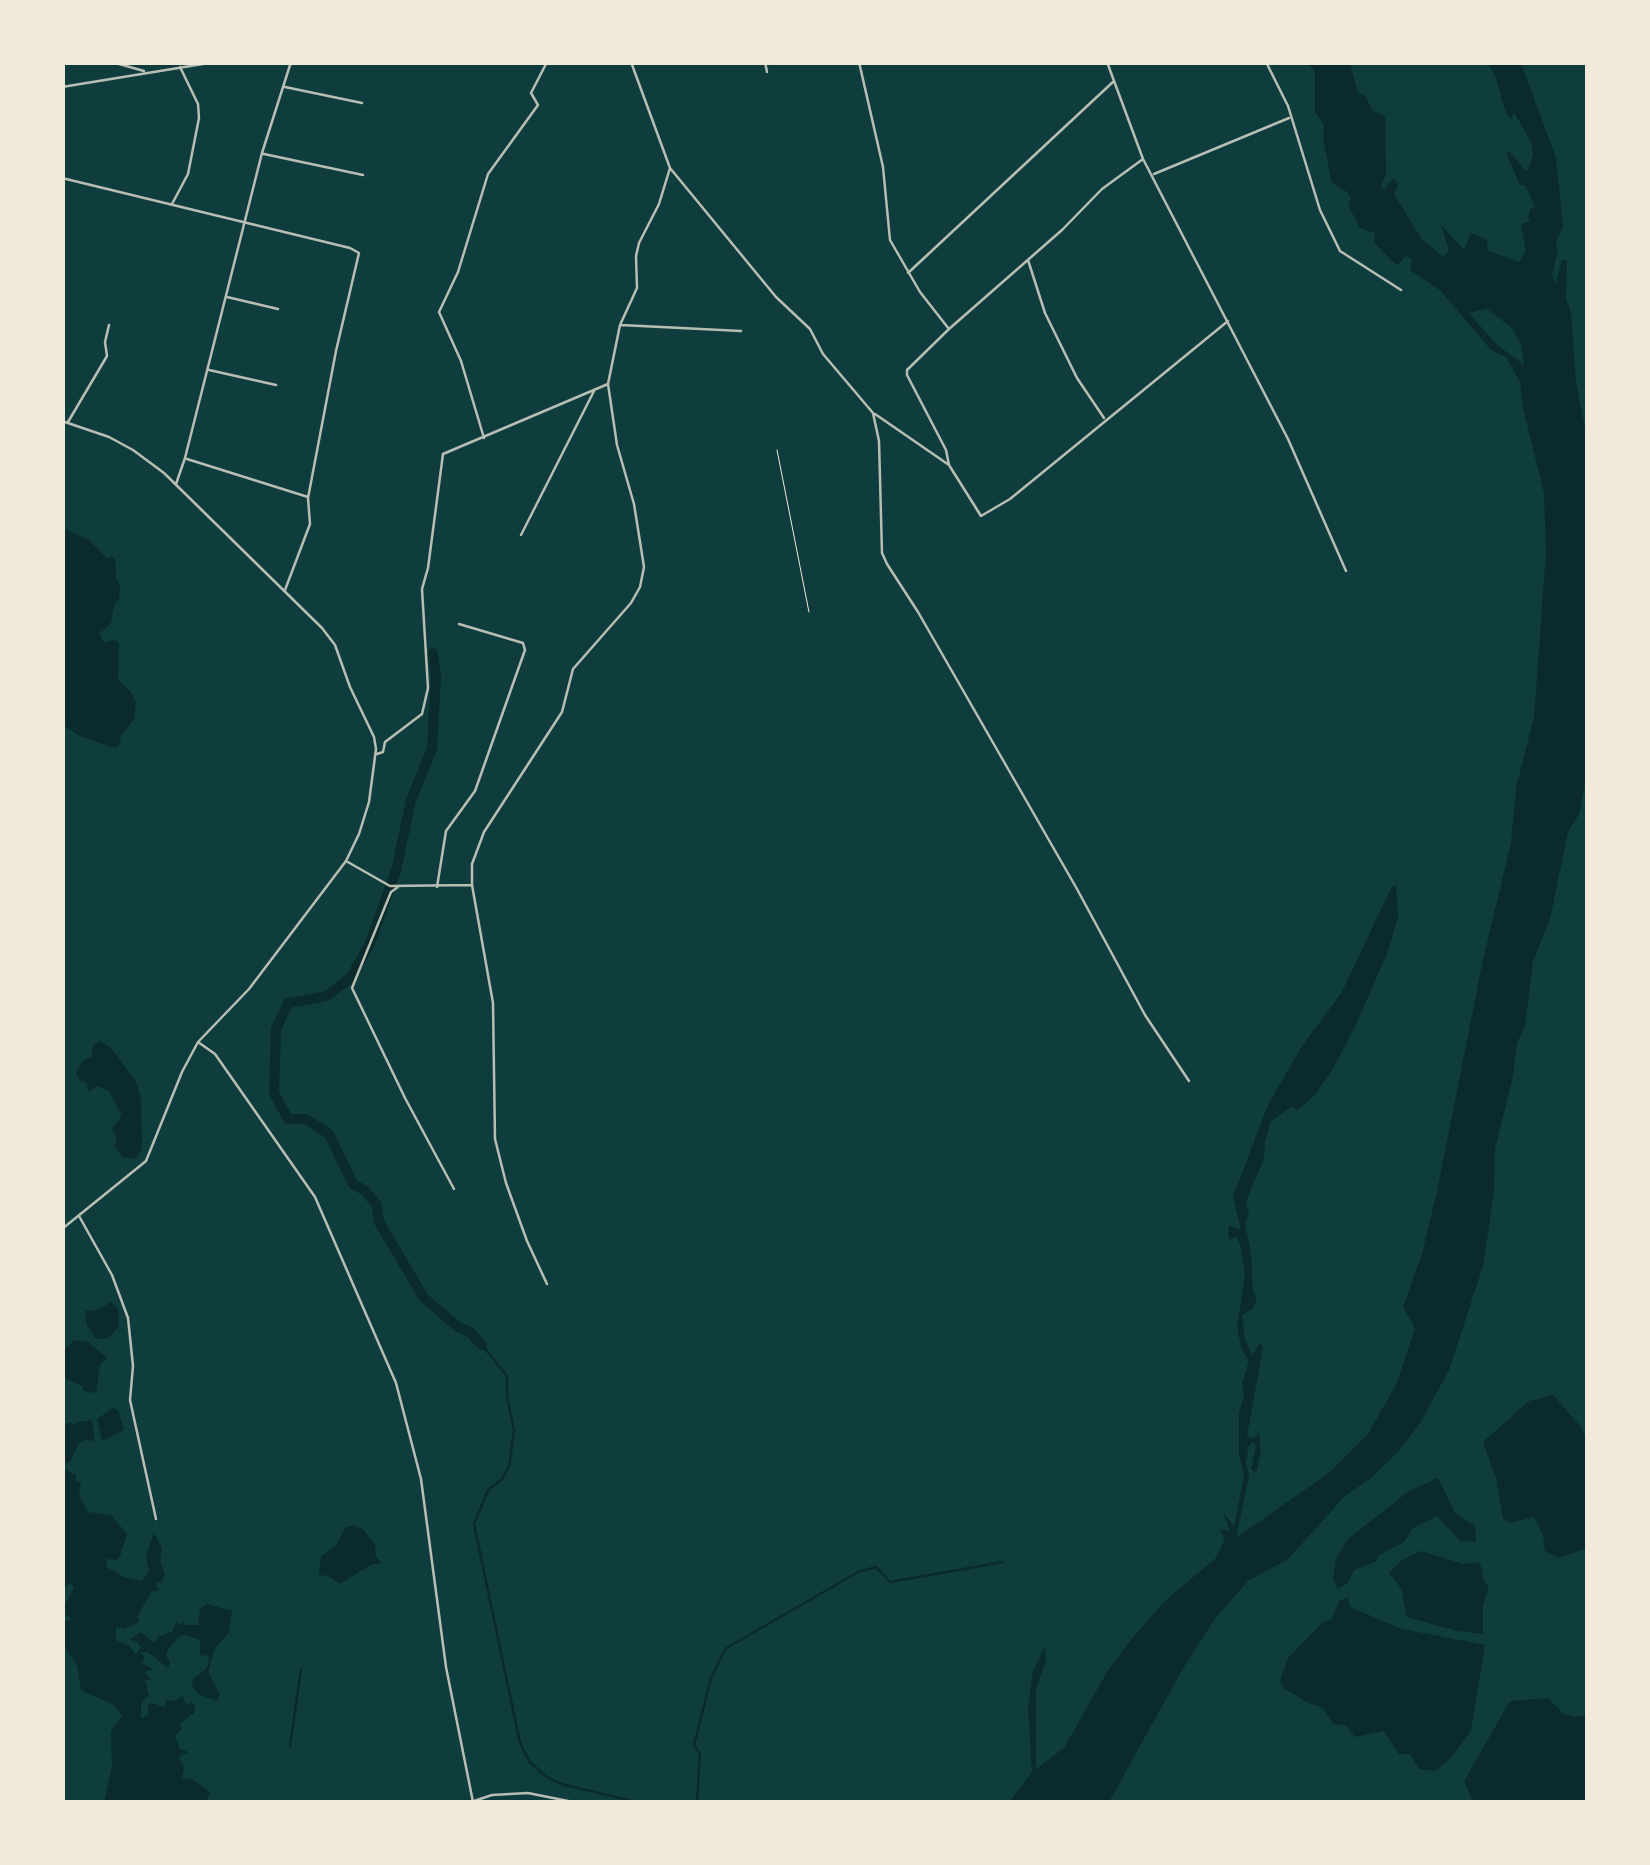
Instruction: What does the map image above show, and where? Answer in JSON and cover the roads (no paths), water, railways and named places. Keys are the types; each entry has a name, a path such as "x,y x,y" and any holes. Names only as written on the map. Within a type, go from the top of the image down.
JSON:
{"street":[{"path":"112,62 145,72"},
{"path":"62,86 214,62"},
{"path":"175,486 262,154 291,62"},
{"path":"484,439 460,361 439,312 458,272 488,174 538,106 531,94 547,62"},
{"path":"631,62 670,168 776,298 810,329 823,354 873,413 950,465"},
{"path":"765,62 767,72"},
{"path":"859,62 883,167 890,240 949,328"},
{"path":"1107,62 1143,159 1288,439 1346,571"},
{"path":"1266,62 1281,89 1320,210 1340,251 1401,290"},
{"path":"172,205 188,174 198,118 198,104 180,68"},
{"path":"908,272 1115,80"},
{"path":"283,86 362,103"},
{"path":"1152,175 1290,118"},
{"path":"262,154 363,175"},
{"path":"1143,159 1102,189 908,370 950,465 980,516 1010,498 1228,321"},
{"path":"547,1284 512,1200 495,1139 493,1003 472,885 472,864 476,846 550,735 562,712 574,670 632,603 640,587 644,567 634,504 616,445 608,384 620,325 636,288 640,242 659,204 670,168"},
{"path":"62,178 359,253 308,498 310,524 285,591"},
{"path":"1028,260 1056,336 1077,378 1105,420"},
{"path":"226,297 278,309"},
{"path":"62,1229 146,1162 198,1042 250,989 346,861 369,802 376,754 374,738 335,644 285,591 133,450 65,422 107,356 109,325"},
{"path":"620,325 742,330"},
{"path":"208,370 276,385"},
{"path":"376,754 383,752 385,742 422,714 428,688 422,589 443,454 608,384"},
{"path":"520,535 594,390"},
{"path":"873,413 879,441 882,554 1077,889 1144,1015 1189,1082"},
{"path":"185,458 308,498"},
{"path":"437,886 446,831 475,791 525,650 523,643 459,624"},
{"path":"346,861 398,887 472,885"},
{"path":"398,887 391,892 352,988 454,1189"},
{"path":"198,1042 215,1054 315,1197 396,1383 420,1480 446,1667 473,1802 492,1794 518,1793 573,1802"},
{"path":"79,1216 112,1276 128,1318 133,1366 130,1400 156,1519"}],"water":[{"path":"1308,63 1350,63 1357,90 1373,111 1385,116 1386,173 1381,186 1384,189 1394,178 1398,184 1394,194 1422,240 1444,257 1449,250 1441,225 1464,250 1471,233 1487,240 1488,251 1519,262 1526,251 1521,224 1530,222 1531,208 1535,207 1506,153 1509,151 1527,172 1533,155 1531,142 1514,112 1511,120 1505,110 1495,75 1487,63 1521,63 1556,158 1563,226 1556,242 1552,274 1556,284 1562,259 1567,261 1566,298 1587,438 1587,774 1579,814 1568,832 1550,919 1533,961 1525,1026 1517,1043 1495,1148 1494,1192 1483,1266 1449,1370 1420,1423 1397,1453 1346,1495 1287,1560 1249,1580 1216,1617 1109,1802 1009,1802 1032,1772 1028,1707 1033,1671 1045,1646 1046,1660 1036,1690 1036,1769 1064,1748 1107,1672 1129,1642 1165,1601 1216,1558 1225,1539 1220,1529 1230,1531 1223,1512 1234,1527 1244,1475 1239,1455 1239,1413 1249,1361 1241,1348 1237,1326 1245,1275 1240,1244 1236,1236 1230,1240 1228,1234 1229,1226 1241,1229 1233,1197 1268,1105 1302,1046 1342,992 1391,888 1396,885 1398,917 1388,951 1357,1022 1314,1096 1297,1110 1291,1107 1271,1121 1264,1159 1248,1196 1245,1223 1257,1298 1253,1308 1242,1315 1252,1356 1260,1343 1263,1347 1247,1436 1259,1434 1261,1451 1256,1473 1251,1469 1256,1445 1252,1442 1248,1448 1249,1477 1236,1538 1330,1472 1368,1434 1396,1385 1415,1328 1403,1307 1422,1254 1437,1191 1483,960 1511,843 1516,788 1534,717 1546,552 1544,493 1520,382 1506,357 1491,350 1440,290 1410,270 1412,260 1406,256 1398,265 1393,262 1374,242 1375,233 1360,228 1348,205 1351,199 1347,192 1332,183 1323,139 1324,124 1315,112 1315,72","holes":["1487,309 1512,328 1521,344 1524,365 1496,344 1469,313"]},
{"path":"63,528 89,540 108,559 115,558 119,599 111,623 99,634 104,643 119,643 118,680 136,703 134,719 114,748 80,736 63,725"},
{"path":"100,1041 111,1048 136,1082 141,1099 142,1149 135,1159 123,1157 114,1146 117,1139 112,1129 122,1115 109,1091 98,1086 88,1092 87,1083 79,1080 76,1073 83,1061 92,1056 93,1045"},
{"path":"111,1302 118,1309 119,1326 108,1338 96,1339 87,1325 85,1311 98,1310"},
{"path":"74,1340 88,1342 107,1358 100,1365 96,1393 83,1391 82,1386 63,1377 63,1351"},
{"path":"1553,1395 1580,1426 1588,1442 1587,1548 1559,1558 1545,1551 1543,1535 1534,1517 1510,1523 1503,1519 1496,1478 1483,1442 1529,1401"},
{"path":"113,1408 118,1410 124,1430 102,1441 97,1419"},
{"path":"92,1420 95,1442 87,1439 79,1443 67,1463 63,1459 63,1426"},
{"path":"63,1468 81,1482 79,1495 88,1512 111,1515 127,1534 120,1556 116,1560 106,1559 107,1567 123,1577 142,1581 149,1571 146,1556 154,1533 162,1548 160,1561 165,1574 156,1583 159,1590 151,1592 137,1617 139,1622 124,1629 116,1627 116,1640 136,1655 141,1647 129,1640 141,1632 154,1643 159,1636 172,1632 176,1622 198,1625 200,1609 207,1604 232,1611 229,1632 215,1648 208,1672 220,1694 217,1701 193,1688 192,1680 207,1668 209,1661 208,1656 200,1655 200,1640 178,1637 166,1653 168,1668 148,1652 140,1652 145,1658 142,1663 153,1669 144,1672 152,1680 145,1680 149,1695 141,1703 141,1718 148,1716 148,1705 154,1703 164,1708 166,1700 175,1701 182,1696 187,1705 195,1705 194,1713 179,1724 182,1728 175,1737 180,1749 188,1752 179,1757 184,1767 182,1778 192,1779 210,1792 206,1802 104,1802 112,1766 111,1732 122,1716 114,1705 81,1690 77,1666 63,1644 65,1621 73,1620 64,1613 65,1605 74,1588 70,1582 63,1589"},
{"path":"1438,1478 1455,1513 1475,1526 1476,1542 1460,1541 1437,1516 1413,1528 1404,1542 1379,1555 1375,1562 1354,1570 1348,1583 1338,1589 1333,1579 1336,1559 1347,1540 1409,1491"},
{"path":"353,1525 363,1529 375,1545 376,1557 382,1564 372,1564 340,1584 319,1575 321,1556 336,1546 345,1528"},
{"path":"1421,1551 1463,1564 1480,1562 1489,1588 1483,1605 1483,1634 1407,1617 1401,1588 1389,1573 1402,1560"},
{"path":"1348,1597 1350,1607 1402,1629 1485,1645 1471,1731 1450,1759 1435,1771 1419,1769 1410,1754 1399,1754 1384,1731 1355,1737 1346,1725 1333,1724 1323,1708 1282,1687 1280,1681 1288,1658 1323,1622 1332,1619 1339,1601"},
{"path":"1548,1698 1564,1714 1587,1715 1587,1802 1473,1802 1464,1781 1510,1701"}],"waterway":[{"path":"433,653 436,676 432,749 411,800 396,871 370,943 351,977 327,996 288,1003 276,1029 274,1093 288,1119 306,1119 329,1134 353,1184 377,1205 379,1222 424,1298 482,1345"},
{"path":"482,1345 507,1376 514,1431 509,1466 502,1479 488,1490 474,1524 520,1743 529,1761 545,1776 561,1784 632,1801"},
{"path":"697,1802 700,1754 694,1745 711,1678 725,1649 858,1572 876,1567 890,1582 1003,1562"},
{"path":"290,1746 301,1670"},
{"path":"611,1801 623,1799"}]}
